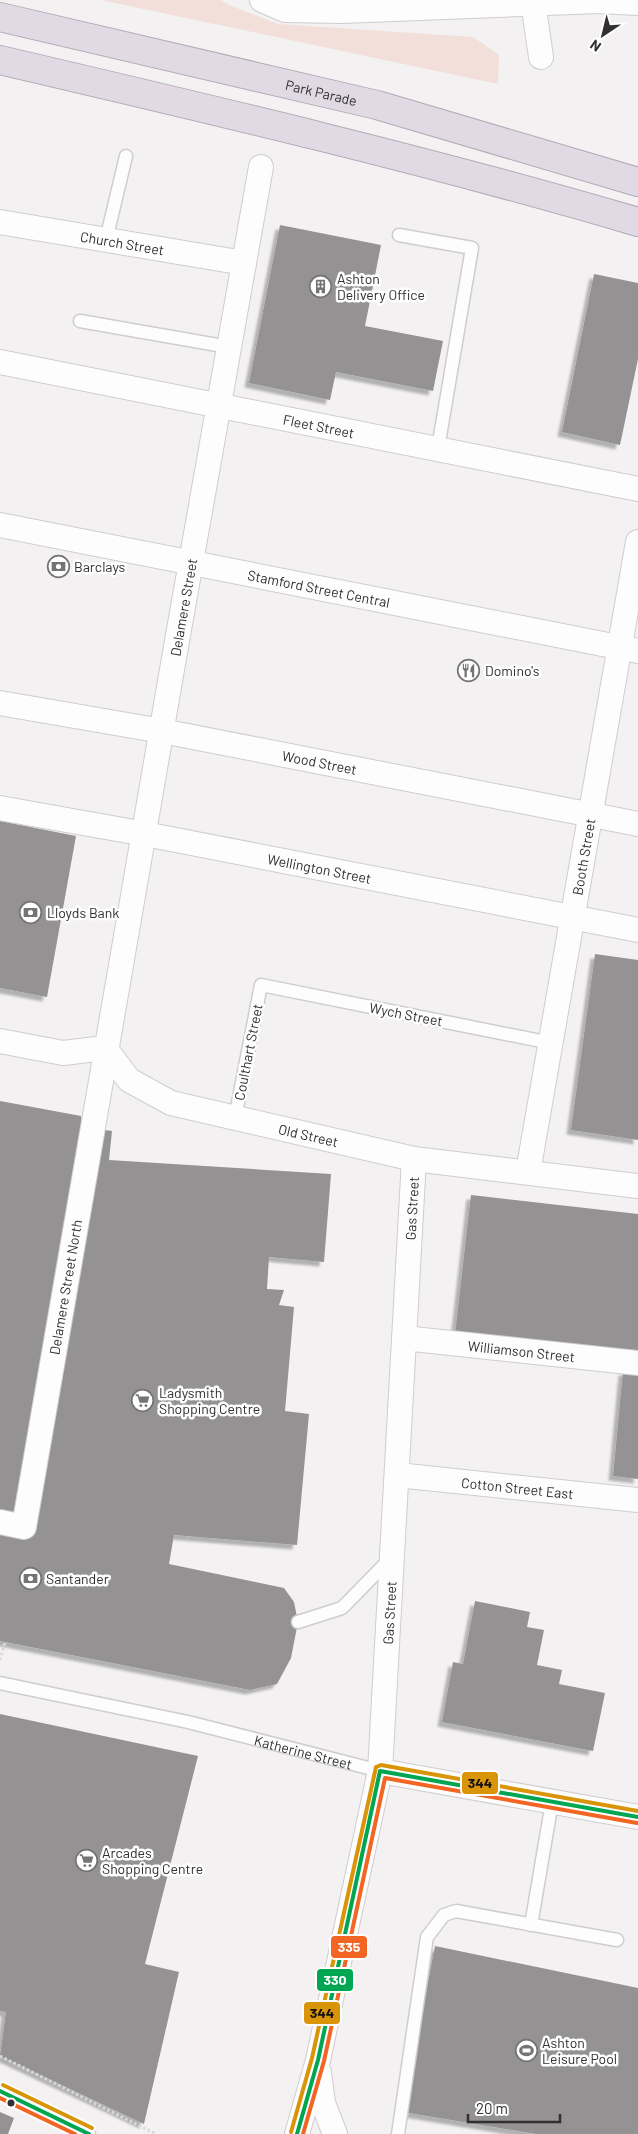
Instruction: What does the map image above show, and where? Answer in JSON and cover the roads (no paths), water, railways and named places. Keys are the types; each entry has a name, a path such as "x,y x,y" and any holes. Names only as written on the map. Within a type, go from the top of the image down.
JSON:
{"highway":[{"name":"Park Parade","path":"0,17 377,105 638,182"},
{"path":"0,60 373,149 638,222"}],"street":[{"path":"262,0 285,10 342,11 533,2 612,0 638,2"},
{"path":"533,2 541,57"},
{"name":"Delamere Street","path":"105,1048 145,834 261,167"},
{"name":"Church Street","path":"0,222 244,263"},
{"name":"Fleet Street","path":"0,362 638,489"},
{"name":"Stamford Street Central","path":"0,525 628,649"},
{"name":"Booth Street","path":"528,1172 590,814 628,649 638,542"},
{"name":"Wood Street","path":"0,703 162,731 638,824"},
{"name":"Wellington Street","path":"0,808 145,834 638,930"},
{"path":"0,1041 63,1053 105,1048"},
{"name":"Old Street","path":"105,1048 130,1080 171,1103 414,1159 528,1172 571,1180 638,1186"},
{"name":"Delamere Street North","path":"0,1522 24,1527 105,1048"},
{"name":"Gas Street","path":"297,2134 318,2060 380,1771 414,1159"},
{"name":"Williamson Street","path":"404,1338 638,1363"},
{"name":"Cotton Street East","path":"396,1475 638,1500"},
{"name":"Katherine Street","path":"380,1771 638,1817"},
{"name":"Gas Street","path":"318,2060 323,2103 335,2134"}],"lane":[{"path":"106,240 126,156"},
{"path":"399,235 472,248 438,448"},
{"path":"80,320 229,348"},
{"name":"Wych Street","path":"262,985 550,1044"},
{"name":"Coulthart Street","path":"235,1118 262,985"},
{"path":"298,1622 342,1608 392,1557"},
{"name":"Katherine Street","path":"0,1683 188,1722 380,1771"},
{"path":"531,1925 552,1802"},
{"path":"398,2134 427,1937 434,1925 444,1915 456,1912 617,1940"},
{"path":"0,2092 89,2134"}],"place":[{"name":"Ashton Delivery Office","path":"321,286"},
{"name":"Barclays","path":"58,566"},
{"name":"Domino's","path":"469,670"},
{"name":"Lloyds Bank","path":"31,912"},
{"name":"Ladysmith Shopping Centre","path":"143,1400"},
{"name":"Santander","path":"30,1578"},
{"name":"Arcades Shopping Centre","path":"86,1860"},
{"name":"Ashton Leisure Pool","path":"526,2050"}]}
